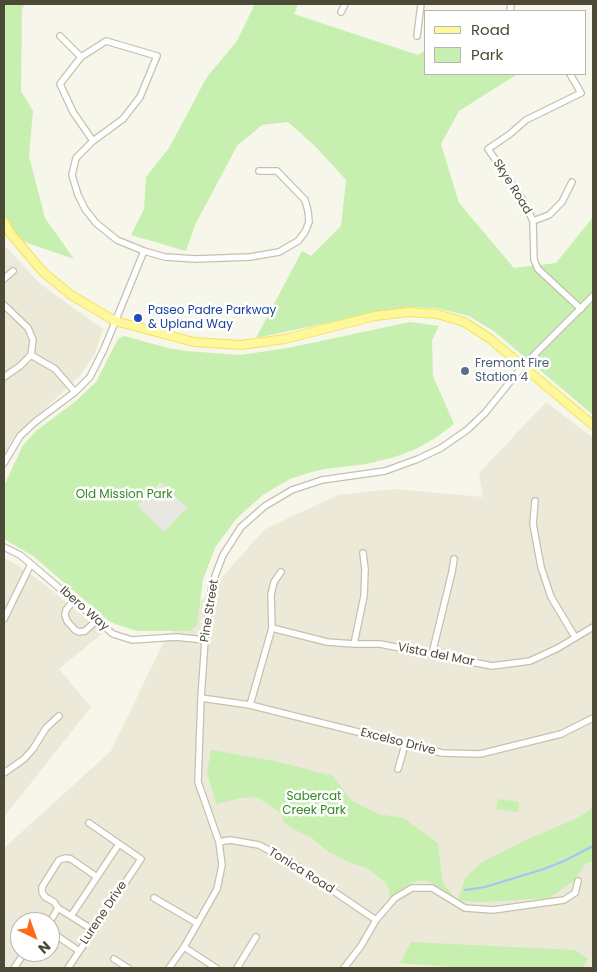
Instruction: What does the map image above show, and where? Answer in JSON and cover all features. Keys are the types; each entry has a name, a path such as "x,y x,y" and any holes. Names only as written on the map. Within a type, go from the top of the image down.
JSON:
{"main road":[{"path":"4,222 21,247 43,272 71,295 115,320 194,342 241,345 285,339 375,316 409,312 437,314 464,322 489,338 593,425"}],"street":[{"path":"341,12 345,4"},
{"path":"417,36 421,4"},
{"path":"60,36 81,57"},
{"path":"93,141 72,112 60,84 81,57 106,41 157,56 140,97 123,119 93,141 76,158 72,175 78,195 85,209 107,233 117,240 165,257 196,259 250,257 279,252 298,242 309,222 305,200 277,172 259,171"},
{"name":"Skye Road","path":"571,75 581,93 526,120 488,149 523,200 533,221 534,260 538,269 581,309"},
{"path":"533,221 549,215 562,202 572,182"},
{"path":"4,463 20,436 35,422 75,392 90,377 104,349 144,251"},
{"path":"4,279 13,270"},
{"name":"Pine Street","path":"169,968 184,947 217,889 222,865 220,842 198,782 205,640 212,584 223,555 241,527 265,506 292,490 322,480 385,470 418,460 441,448 467,430 485,414 522,367 593,296"},
{"path":"4,305 28,328 33,340 31,355 20,366 4,377"},
{"path":"31,355 55,370 75,392"},
{"path":"534,501 533,524 541,567 551,597 575,637"},
{"name":"Ibero Way","path":"4,547 20,555 113,634 132,640 176,638 205,640"},
{"path":"354,644 364,596 365,569 362,553"},
{"path":"432,654 454,559"},
{"path":"4,619 31,564"},
{"path":"250,705 272,628 271,595 274,582 281,572"},
{"path":"74,600 65,614 67,621 75,630 79,632 85,631 96,620"},
{"name":"Vista del Mar","path":"272,628 327,642 380,644 492,666 530,661 558,648 593,627"},
{"name":"Excelso Drive","path":"201,698 250,705 442,753 480,754 561,734 593,718"},
{"path":"4,774 24,759 33,749 46,728 59,716"},
{"path":"398,769 405,745"},
{"path":"71,916 119,844 89,823"},
{"name":"Tonica Road","path":"220,842 230,840 259,845 289,861 376,920"},
{"name":"Lurene Drive","path":"68,968 141,858 119,844"},
{"path":"93,930 58,908 54,902 45,897 42,887 59,860 66,858 71,859 97,877"},
{"path":"344,968 361,946 376,920 395,898 412,888 432,888 465,908 493,910 564,900 575,893 578,881"},
{"path":"154,898 197,923"},
{"path":"56,912 58,908"},
{"path":"237,968 256,937"},
{"path":"60,939 79,951"},
{"path":"184,947 216,968"},
{"path":"114,959 128,968"}],"shaded area":[{"path":"4,245 40,284 103,329 95,354 79,377 13,438 4,456"},
{"path":"546,402 593,438 593,968 4,968 4,848 111,751 163,643 265,529 338,495 394,489 483,497 479,473"},
{"path":"161,482 187,508 164,532 137,506"},
{"path":"4,558 39,580 103,633 59,669 91,707 4,817"},
{"path":"400,963 461,968 397,968"}],"green space":[{"path":"4,4 25,4 22,9 21,91 33,111 29,156 45,218 74,259 4,235"},
{"path":"255,4 298,4 294,14 418,55 424,51 424,75 516,75 459,111 441,144 459,203 514,268 556,263 593,217 593,415 495,332 469,316 436,308 409,307 388,310 256,338 302,251 311,256 341,226 346,180 316,147 288,122 262,125 237,146 195,225 186,251 131,235 144,209 146,177 169,148 207,77 237,41"},
{"name":"Old Mission Park","path":"410,322 439,326 432,340 433,376 454,424 418,448 395,457 366,464 308,473 290,479 264,494 237,518 216,546 203,579 197,625 190,631 137,631 109,621 33,556 4,539 4,486 23,445 36,431 76,401 96,382 118,339 124,336 168,348 240,355 288,348"},
{"name":"Sabercat Creek Park","path":"211,750 275,761 333,776 352,801 378,814 403,818 438,843 442,878 445,886 456,899 431,882 420,880 389,897 389,890 385,882 367,868 350,863 327,851 311,837 295,830 284,822 282,814 257,797 242,798 216,804 207,772"},
{"path":"498,799 519,802 518,812 496,809"},
{"path":"593,807 593,862 586,863 574,881 549,898 484,902 458,901 465,878 482,862 526,840 580,817"},
{"path":"411,942 575,950 588,959 583,968 461,968 400,963"}],"waterway":[{"path":"465,890 485,887 544,869 593,846"}],"place":[{"name":"Paseo Padre Parkway & Upland Way","path":"138,318"},
{"name":"Fremont Fire Station 4","path":"465,371"}]}
